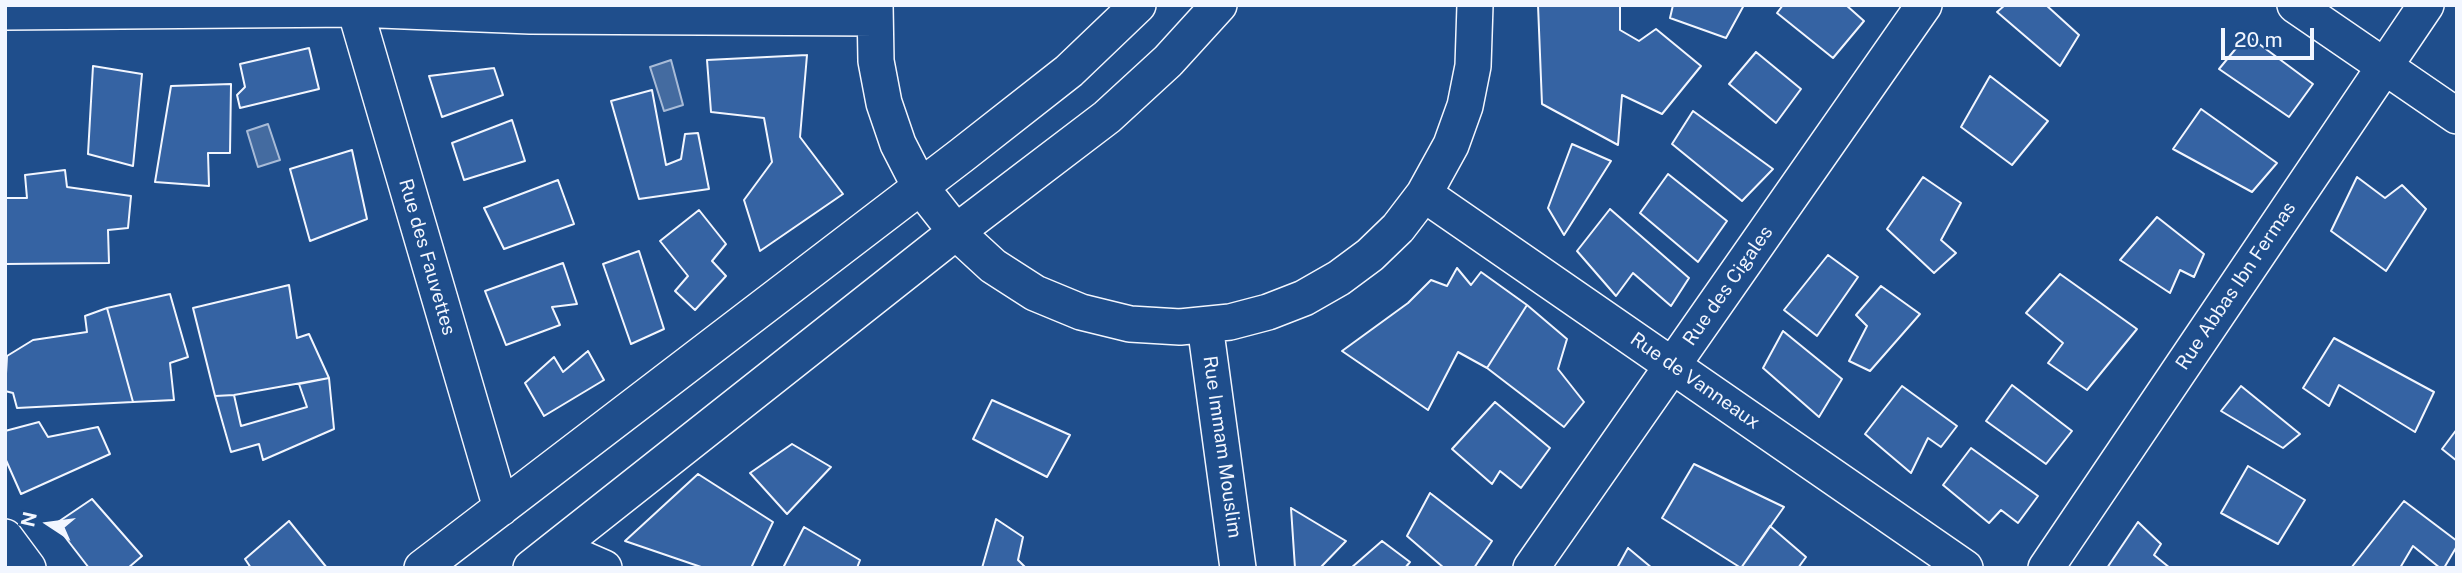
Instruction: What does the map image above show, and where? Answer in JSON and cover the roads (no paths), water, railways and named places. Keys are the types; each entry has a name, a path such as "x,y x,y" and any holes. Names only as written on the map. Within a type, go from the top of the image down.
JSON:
{"street":[{"path":"422,568 1069,71 1138,5"},
{"path":"545,558 956,232 1107,117 1168,61 1219,5"},
{"path":"5,12 356,7 530,16 875,12 876,61 884,103 898,144 919,186 956,232 1003,273 1035,293 1081,312 1130,324 1180,327 1205,326 1268,312 1304,298 1339,278 1370,255 1398,228 1424,194 1451,145 1465,106 1473,66 1475,5"},
{"name":"Rue des Cigales","path":"1531,568 1924,5"},
{"path":"2295,5 2457,116"},
{"name":"Rue Abbas Ibn Fermas","path":"2046,568 2426,5"},
{"name":"Rue des Fauvettes","path":"356,7 500,508"},
{"name":"Rue de Vanneaux","path":"1424,194 1965,568"},
{"name":"Rue Immam Mouslim","path":"1205,326 1238,568"},
{"path":"5,537 28,568"},
{"path":"545,558 604,568"}],"water":[{"path":"671,60 683,105 664,111 650,67"},
{"path":"268,124 280,160 258,167 247,131"}]}
